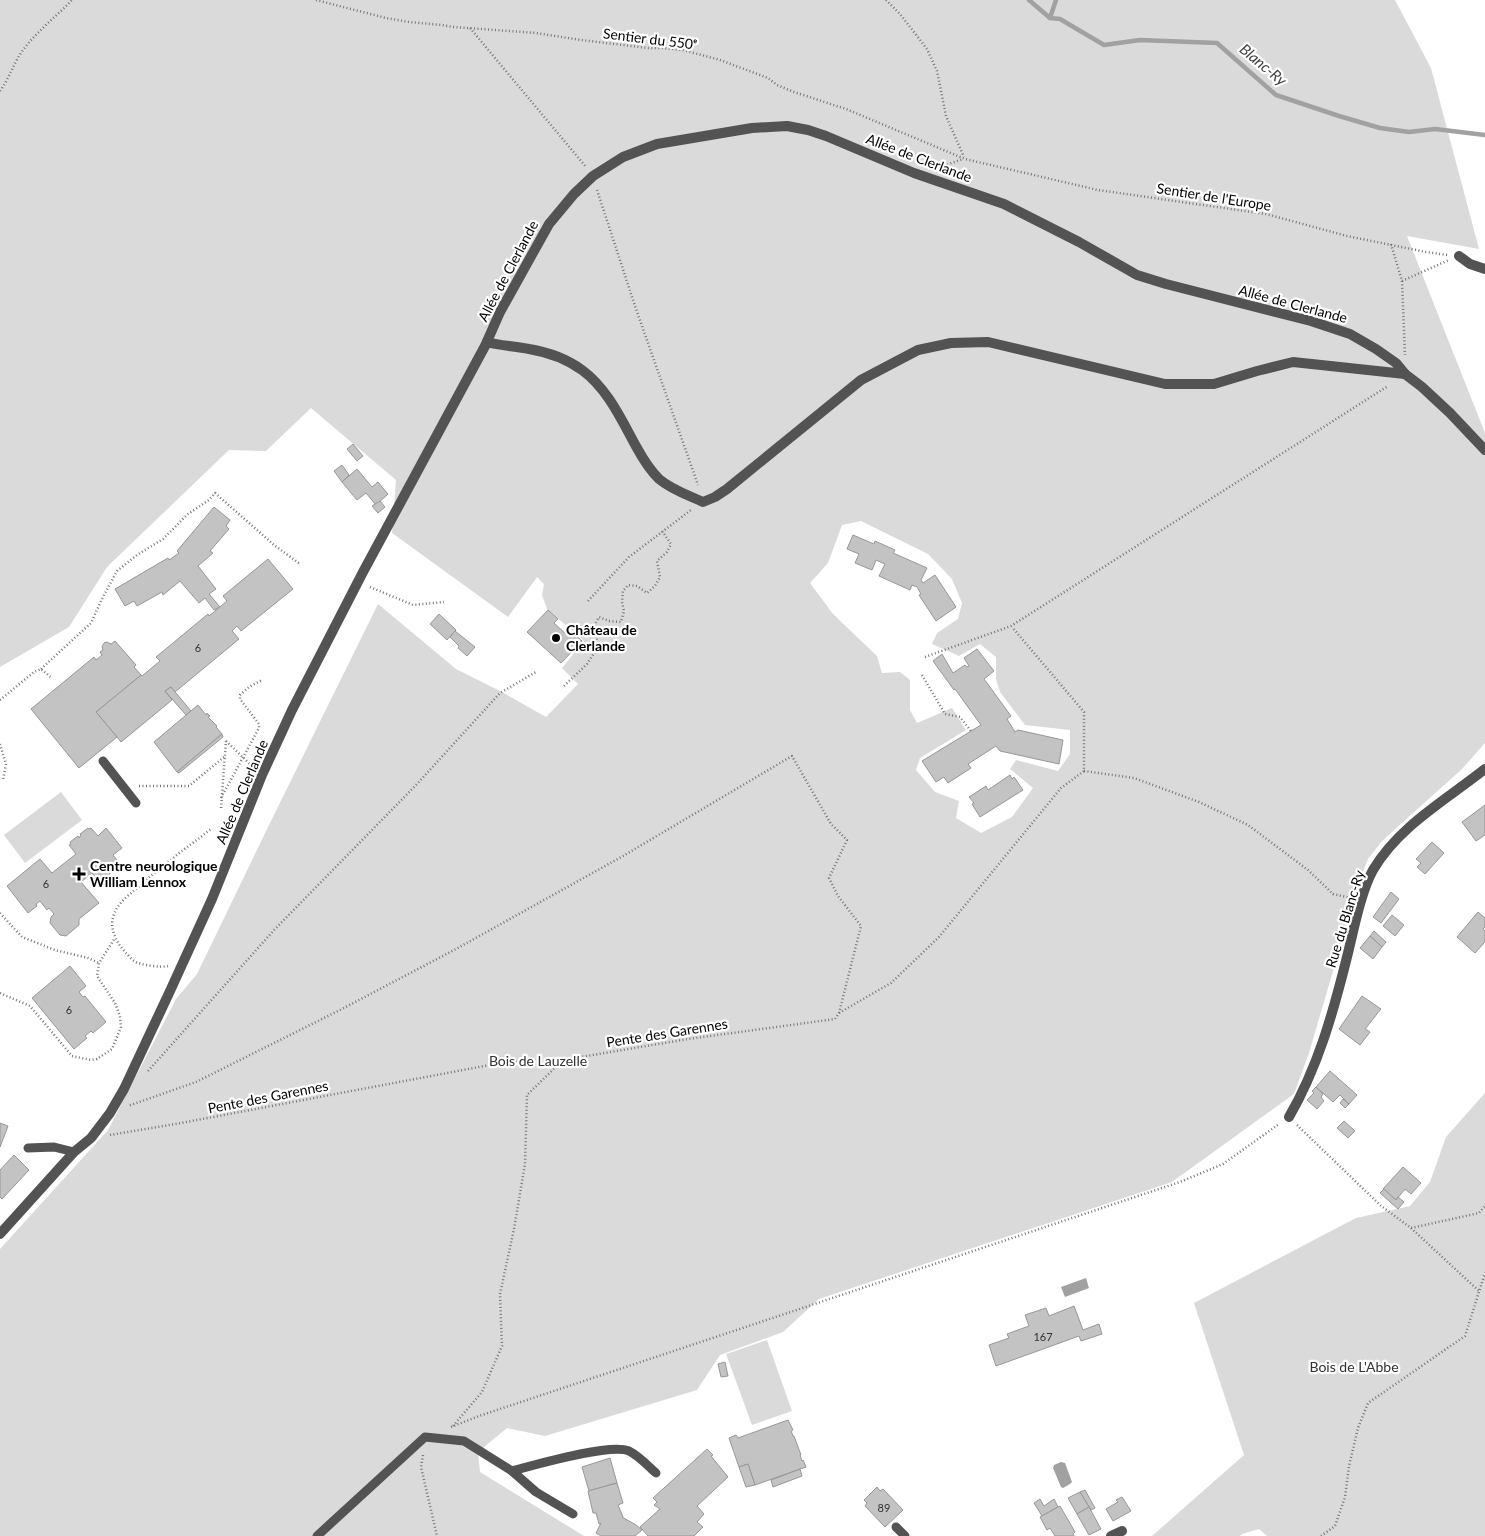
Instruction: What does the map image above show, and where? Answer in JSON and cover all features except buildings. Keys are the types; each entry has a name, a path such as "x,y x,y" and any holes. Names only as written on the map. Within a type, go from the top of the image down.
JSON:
{"street":[{"name":"Allée de Clerlande","path":"0,1234 74,1152 91,1138 110,1113 184,962 262,775 292,710 358,582 487,342 500,312 549,224 574,194 593,176 623,156 657,144 730,131 773,126 800,128 814,132 936,180 1004,204 1071,238 1137,275 1311,321 1350,334 1390,358 1405,374 1450,413 1485,450"},
{"path":"1459,256 1470,264 1485,269"},
{"name":"Allée de Clerlande","path":"487,342 530,349 552,355 582,370 598,384 609,398 649,468 659,479 673,489 703,502"},
{"path":"703,502 727,489 861,380 918,350 950,343 988,342 1165,384 1214,384 1293,362 1405,374"},
{"name":"Rue du Blanc-Ry","path":"1289,1117 1310,1074 1326,1032 1372,871 1391,846 1416,821 1485,770"},
{"path":"1111,1536 1122,1531"}],"lane":[{"path":"103,761 136,803"},
{"path":"28,1148 54,1147 74,1152"},
{"path":"317,1536 425,1437 464,1441 512,1472 536,1492 573,1514"},
{"path":"512,1472 612,1448 627,1450 640,1458 656,1473"},
{"path":"896,1527 905,1536"}],"path":[{"path":"0,91 18,57 29,42 72,0"},
{"name":"Sentier du 550ᵉ","path":"316,0 409,22 536,32 639,47 683,50 720,60 768,78 794,92 846,109 965,159"},
{"path":"886,0 900,14 927,49 937,72 946,116 965,159 946,165 936,180"},
{"path":"470,28 593,176 636,309 703,502"},
{"name":"Sentier de l'Europe","path":"965,159 1098,190 1266,214 1347,236 1426,252 1459,256"},
{"path":"925,657 1011,626 1405,374 1402,280 1391,244"},
{"path":"1402,280 1459,256"},
{"path":"0,700 34,672 41,669 92,623 117,571 137,555 163,539 188,514 209,500 215,493 274,545 300,564"},
{"path":"588,601 629,557 686,514"},
{"path":"564,686 587,664 598,647 594,626 599,617 609,621 621,622 624,612 622,602 623,591 628,585 637,586 647,592 655,586 660,577 657,561 667,552 671,544 662,531"},
{"path":"358,582 413,605 444,602"},
{"path":"1011,626 1084,712 1084,771 1134,778 1199,802 1248,825 1308,870 1333,894 1362,901"},
{"path":"41,669 52,678"},
{"path":"143,1076 275,929 418,784 500,693 536,672"},
{"path":"922,675 945,714 960,717 971,731"},
{"path":"221,798 259,724 240,699 240,695 249,687 262,680"},
{"path":"221,808 226,741 262,775"},
{"path":"0,744 6,764 3,780"},
{"path":"110,1113 196,1082 340,1010 456,949 623,856 792,756 831,824 847,840 829,878 838,896 861,926 839,1013"},
{"path":"122,786 189,786 224,757"},
{"name":"Pente des Garennes","path":"91,1138 181,1124 511,1061 563,1060 688,1039 835,1019 839,1013 891,984 939,937 1061,788 1084,771"},
{"path":"184,962 163,967 135,962 120,947 115,938 112,931 113,919 117,908 147,879 212,828"},
{"path":"0,913 22,937 56,950 88,958 99,964"},
{"path":"0,994 30,1006 72,1056 90,1060 97,1059 112,1049 121,1028 120,1016 114,1003 97,976 99,964 115,938"},
{"path":"452,1427 482,1392 502,1346 500,1294 525,1164 527,1095 563,1060"},
{"path":"479,1416 1180,1182 1223,1164 1289,1117 1380,1205 1411,1228 1479,1291"},
{"path":"1411,1228 1479,1213 1485,1206"},
{"path":"1321,1536 1335,1526 1345,1497 1349,1466 1358,1428 1368,1403 1465,1336 1485,1273"},
{"path":"425,1437 421,1467 437,1536"}],"green space":[{"name":"Bois de Lauzelle","path":"0,0 1395,0 1431,68 1479,249 1407,236 1485,433 1485,743 1462,769 1382,841 1368,859 1360,879 1309,1053 1294,1094 1172,1182 819,1299 783,1332 720,1355 697,1390 545,1436 507,1428 478,1452 480,1472 584,1536 0,1536 0,1249 108,1130 176,999 197,974 378,604 456,669 546,717 578,684 562,668 584,641 547,609 542,595 544,584 537,577 508,617 392,533 396,480 311,408 266,451 229,450 107,567 69,627 0,667","holes":["861,521 928,554 952,579 962,603 958,619 937,633 932,644 959,656 980,644 996,657 996,679 1000,692 1025,725 1070,730 1070,754 1058,771 1016,760 1010,769 1033,788 1012,817 981,833 956,818 959,801 935,792 916,770 920,758 966,730 952,708 917,723 910,710 910,680 900,672 882,673 877,656 833,614 810,583 828,563 842,525"]},
{"path":"61,792 82,820 25,863 4,835"},
{"name":"Bois de L'Abbe","path":"1485,1093 1485,1536 1267,1536 1259,1529 1240,1536 1152,1536 1244,1455 1194,1303 1356,1218 1410,1206 1430,1182 1446,1137"},
{"path":"767,1340 792,1411 752,1425 726,1354"}],"shaded area":[{"path":"1086,1278 1089,1288 1065,1297 1061,1287"},
{"path":"1061,1462 1065,1463 1072,1482 1063,1488 1053,1468 1054,1465"}],"waterway":[{"name":"Blanc-Ry","path":"1029,0 1050,18 1060,19 1104,45 1140,40 1217,43 1276,95 1339,116 1380,128 1409,132 1435,129 1485,135"},
{"path":"1050,18 1056,0"}],"place":[{"name":"Château de Clerlande","path":"556,638"},
{"name":"Centre neurologique William Lennox","path":"79,874"}]}
